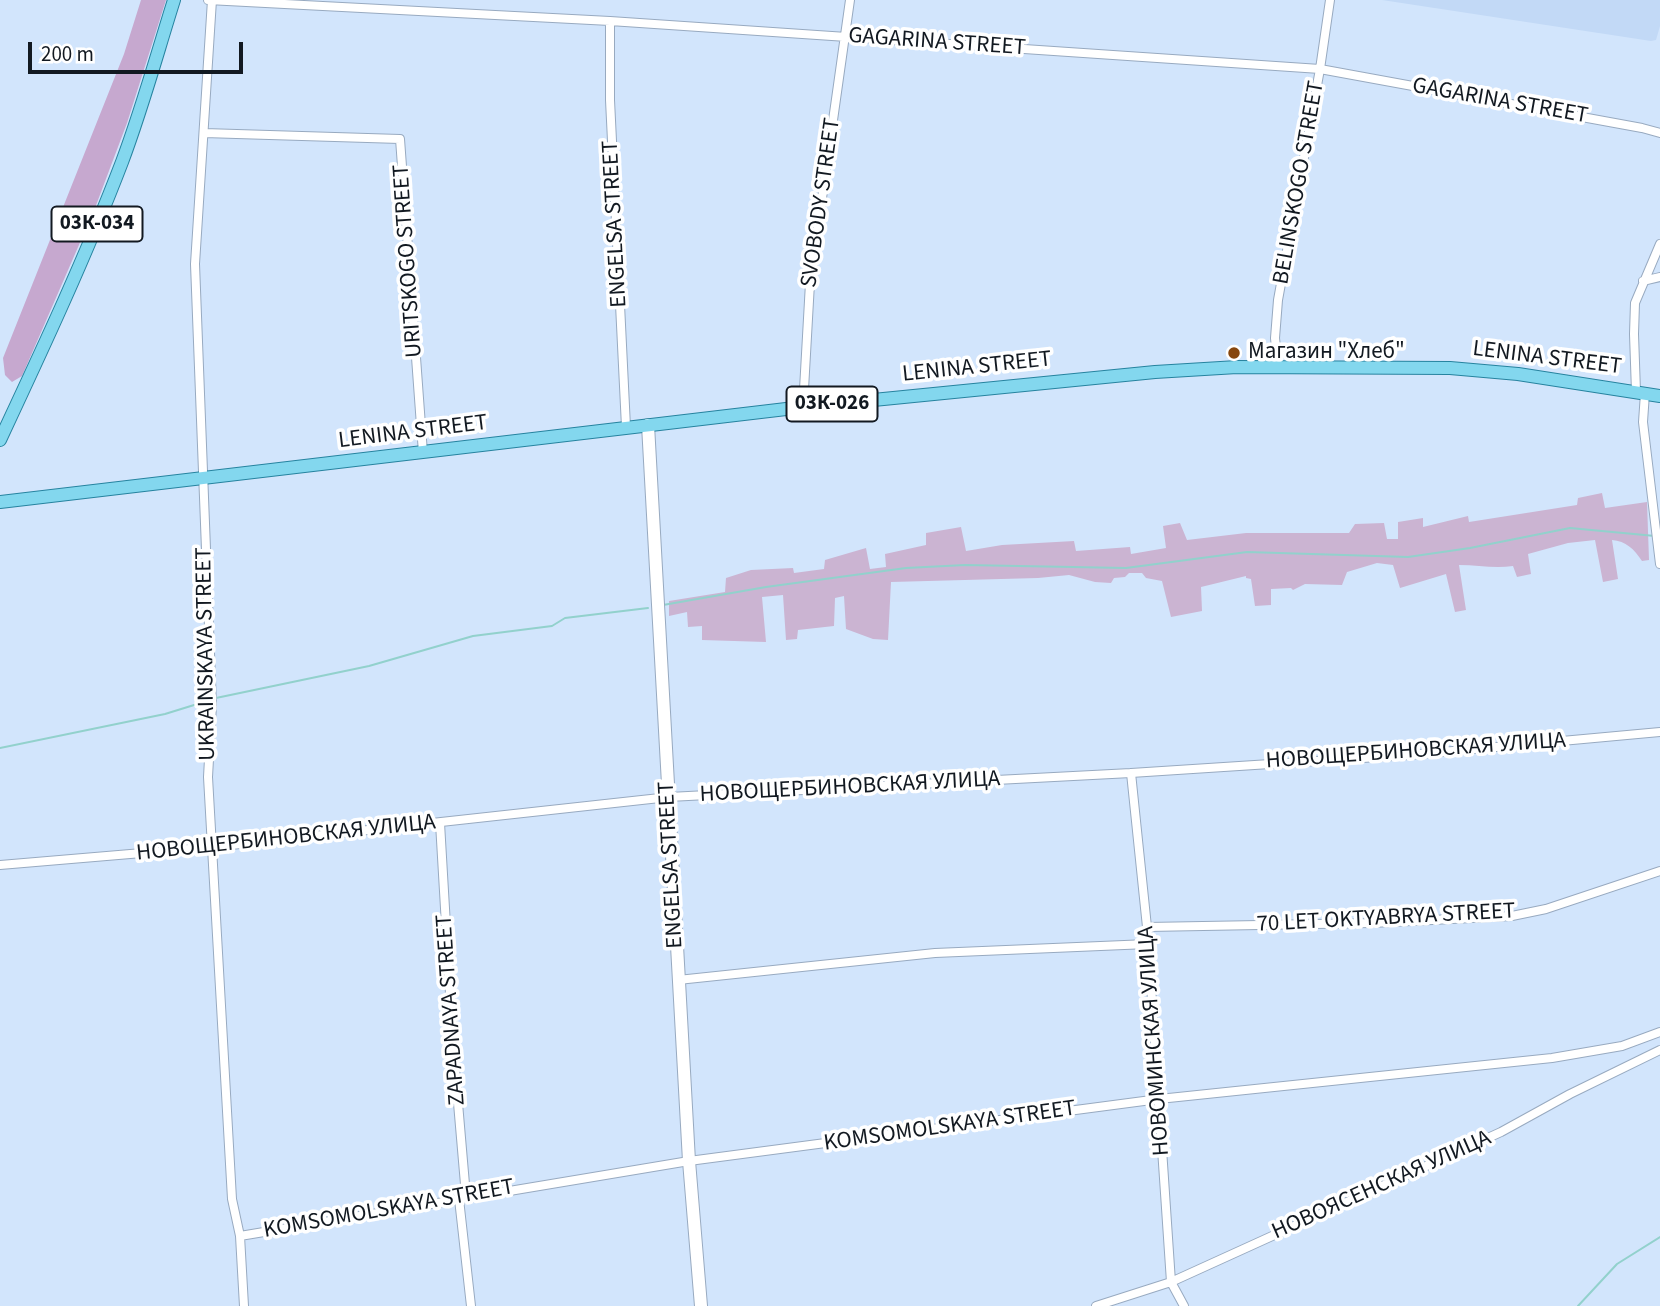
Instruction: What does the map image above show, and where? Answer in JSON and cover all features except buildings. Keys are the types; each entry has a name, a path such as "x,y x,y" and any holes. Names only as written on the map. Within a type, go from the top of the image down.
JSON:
{"main road":[{"name":"03К-034","path":"0,440 109,196 174,0"},
{"name":"LENINA STREET","path":"2,499 423,453 803,407 1154,372 1278,367 1450,368 1518,374 1660,396"},
{"name":"ENGELSA STREET","path":"648,425 678,980 701,1306"}],"street":[{"name":"GAGARINA STREET","path":"210,0 610,21 1320,69 1660,133"},
{"name":"UKRAINSKAYA STREET","path":"210,0 195,264 212,705 208,777 232,1199 240,1236 244,1306"},
{"name":"SVOBODY STREET","path":"803,407 810,283 850,0"},
{"name":"BELINSKOGO STREET","path":"1278,367 1275,338 1278,300 1330,0"},
{"name":"ENGELSA STREET","path":"610,21 610,100 626,427"},
{"name":"URITSKOGO STREET","path":"204,133 400,139 423,453"},
{"path":"1660,244 1635,303 1640,392 1660,564"},
{"path":"1643,281 1660,278"},
{"name":"НОВОЩЕРБИНОВСКАЯ УЛИЦА","path":"0,865 213,847 669,797 1131,773 1409,755 1660,732"},
{"name":"НОВОМИНСКАЯ УЛИЦА","path":"1131,773 1147,927 1171,1282 1184,1306"},
{"name":"ZAPADNAYA STREET","path":"440,823 471,1306"},
{"name":"70 LET OKTYABRYA STREET","path":"1147,927 1386,923 1512,916 1546,909 1660,871"},
{"path":"678,980 935,953 1148,944"},
{"name":"KOMSOMOLSKAYA STREET","path":"240,1236 689,1161 1159,1099 1552,1058 1622,1046 1660,1032"},
{"name":"НОВОЯСЕНСКАЯ УЛИЦА","path":"1096,1306 1171,1282 1501,1132 1570,1094 1660,1050"}],"shaded area":[{"path":"141,0 166,0 127,123 95,208 22,376 12,382 5,375 3,358 124,54"},
{"path":"1382,0 1660,0 1660,26 1656,40 1651,41"},
{"path":"1602,493 1605,508 1647,502 1649,560 1642,561 1629,546 1612,540 1618,579 1603,582 1595,540 1568,543 1528,554 1531,574 1517,577 1513,566 1459,565 1466,610 1455,612 1446,574 1400,588 1393,565 1377,563 1347,572 1342,585 1305,584 1293,590 1271,589 1271,605 1255,606 1251,579 1246,576 1201,587 1202,611 1171,617 1162,581 1146,578 1142,573 1129,573 1125,577 1114,578 1111,583 1069,575 891,582 888,640 873,639 846,629 844,596 835,598 834,626 798,630 797,639 786,640 783,595 762,597 766,642 702,640 702,626 688,627 687,612 669,616 669,601 725,592 726,578 751,570 793,568 794,573 824,569 825,560 866,548 870,569 886,567 885,554 926,545 926,533 961,527 966,551 1002,545 1074,541 1076,551 1130,547 1131,554 1166,548 1163,526 1180,523 1187,540 1246,533 1349,533 1355,524 1384,523 1387,539 1398,539 1398,522 1423,518 1423,527 1468,516 1469,522 1577,505 1578,498"}],"waterway":[{"path":"663,605 766,587 906,568 965,565 1126,568 1247,552 1408,557 1570,528 1655,536"},
{"path":"216,698 369,666 473,636 552,626 565,618 648,608"},
{"path":"0,748 165,714 207,701"},
{"path":"1578,1306 1617,1264 1660,1237"}],"place":[{"name":"Магазин \"Хлеб\"","path":"1234,353"}]}
